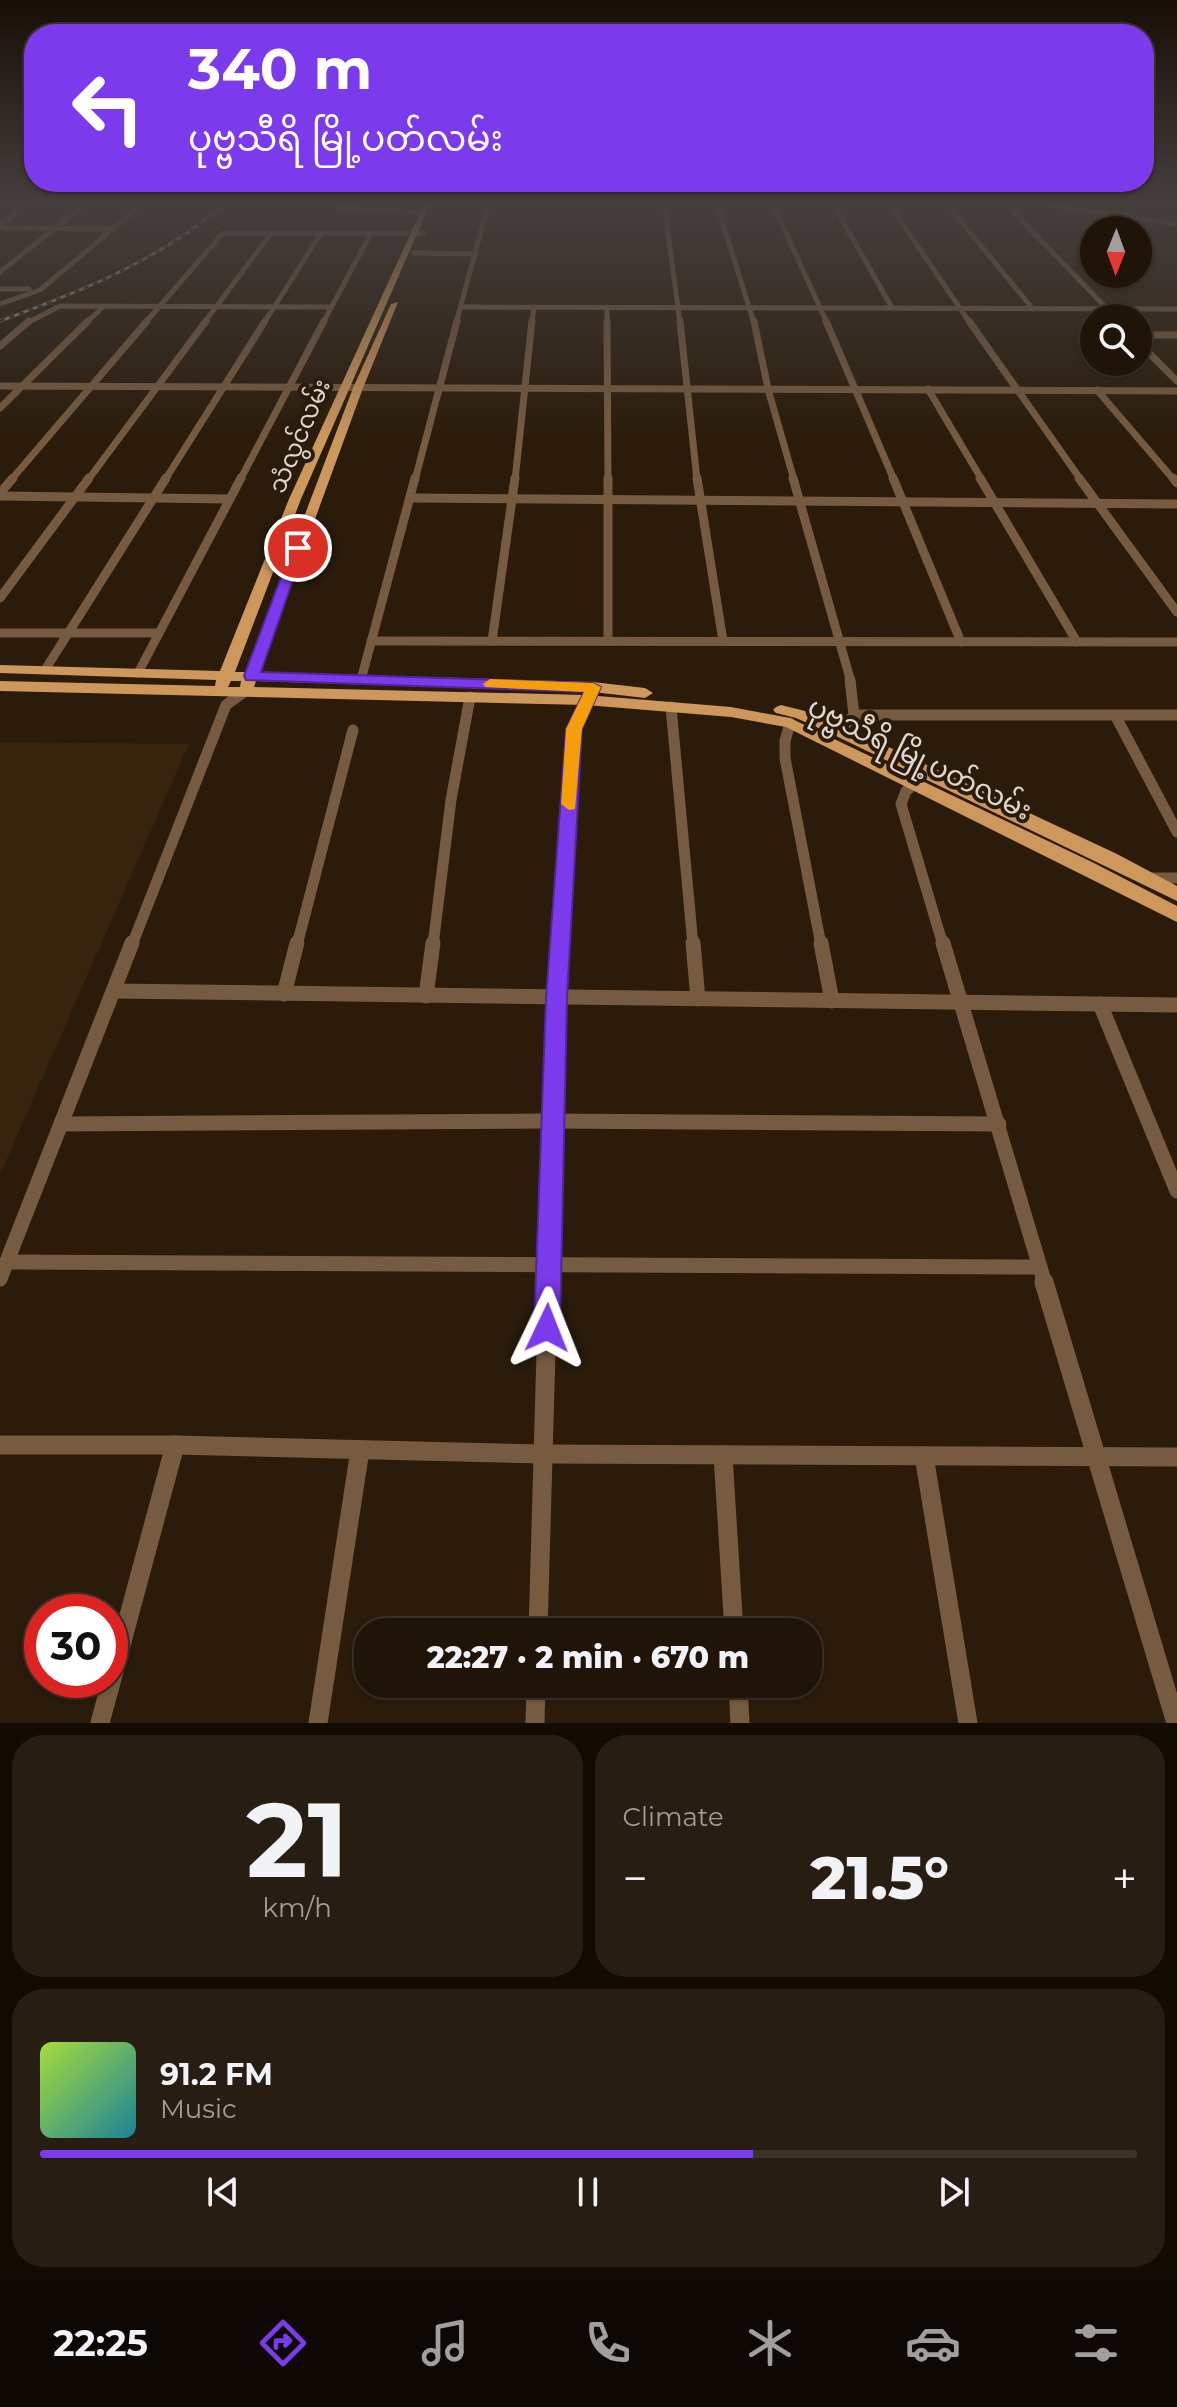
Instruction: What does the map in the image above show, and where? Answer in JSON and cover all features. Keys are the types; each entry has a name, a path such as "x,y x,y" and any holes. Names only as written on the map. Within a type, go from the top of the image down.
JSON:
{"main road":[{"name":"သံလွင်လမ်း","path":"222,698 226,675 295,499 343,388 395,282"},
{"name":"သံလွင်လမ်း","path":"244,692 358,388 402,282"},
{"name":"ပုဗ္ဗသီရိ မြို့ပတ်လမ်း","path":"0,669 361,680 741,702 800,714 840,731 1106,867 1177,915"},
{"name":"ပုဗ္ဗသီရိ မြို့ပတ်လမ်း","path":"0,686 222,698 244,692 470,697 590,694 671,707 731,712 790,723 1106,867 1147,878 1177,894"}],"street":[{"path":"0,304 40,290 49,282"},
{"path":"0,494 88,386 179,282"},
{"path":"0,598 235,282"},
{"path":"45,670 291,282"},
{"path":"138,673 344,282"},
{"path":"361,680 468,282"},
{"path":"675,282 689,389 699,500 723,641"},
{"path":"743,282 768,389 854,694 854,715 840,731"},
{"path":"809,282 961,642"},
{"path":"878,282 892,308"},
{"path":"944,282 1015,390 1177,612"},
{"path":"1011,282 1033,309"},
{"path":"1081,282 1102,304"},
{"path":"0,289 40,290"},
{"path":"0,408 104,306"},
{"path":"0,346 32,319 53,308 331,307"},
{"path":"461,307 1080,309"},
{"path":"492,641 513,499 534,307"},
{"path":"607,307 608,641"},
{"path":"1152,309 1177,309"},
{"path":"1152,335 1177,335"},
{"path":"1152,355 1177,381"},
{"path":"1162,365 1177,365"},
{"path":"0,386 1177,391"},
{"path":"928,389 1077,642"},
{"path":"1097,390 1177,483"},
{"path":"0,494 229,499"},
{"path":"410,498 1177,504"},
{"path":"0,633 159,633"},
{"path":"371,641 1177,642"},
{"path":"538,1618 557,998 574,729 590,694"},
{"path":"426,996 451,800 470,697"},
{"path":"0,1279 114,991 222,698"},
{"path":"671,707 698,999"},
{"path":"854,715 1177,715"},
{"path":"1115,715 1177,832"},
{"path":"790,723 785,741 785,758 832,1001"},
{"path":"284,994 353,730"},
{"path":"916,783 906,791 901,804 958,1002 999,1124 1097,1456 1172,1690 1176,1723"},
{"path":"1147,878 1177,878"},
{"path":"114,991 1177,1005"},
{"path":"1100,1004 1177,1191"},
{"path":"62,1124 551,1121 999,1124"},
{"path":"7,1262 1040,1267"},
{"path":"0,1445 175,1445 543,1454 1177,1457"},
{"path":"100,1723 175,1445"},
{"path":"318,1723 360,1450"},
{"path":"723,1455 733,1618"},
{"path":"924,1456 968,1723"},
{"path":"535,1723 536,1698"},
{"path":"739,1698 740,1723"}],"shaded area":[{"path":"0,742 189,744 0,1175"}],"railway":[{"path":"0,321 96,282"}],"slow traffic":[{"path":"490,684 593,687 574,729 569,804"}],"route":[{"path":"298,548 252,676 593,687 574,729 551,1121 547,1328"}]}
